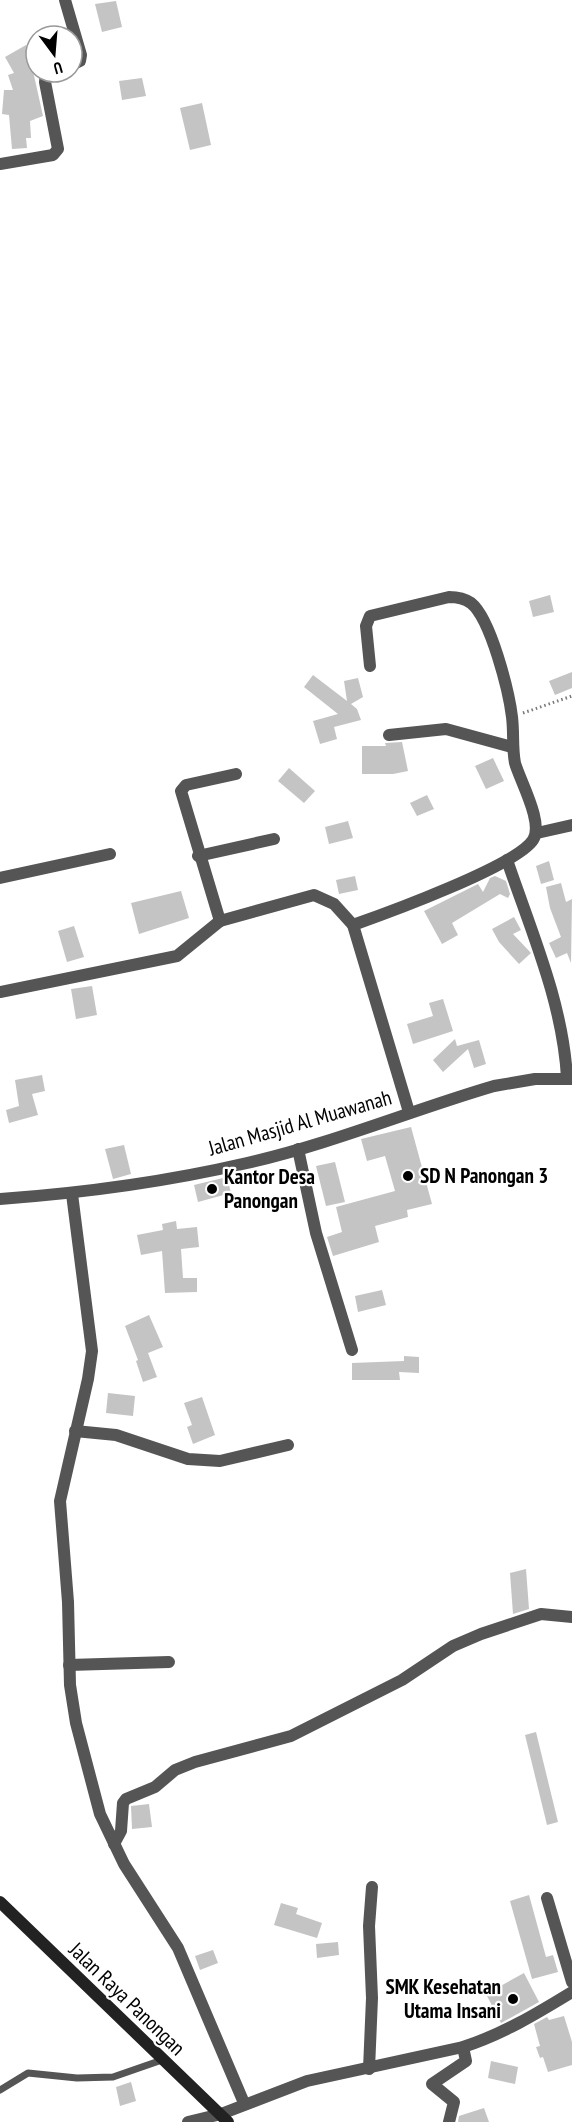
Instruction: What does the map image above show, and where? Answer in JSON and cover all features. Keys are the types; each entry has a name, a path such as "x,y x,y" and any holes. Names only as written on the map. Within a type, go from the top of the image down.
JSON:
{"main road":[{"name":"Jalan Raya Panongan","path":"0,1902 224,2118"}],"street":[{"path":"65,0 72,24"},
{"path":"0,164 53,155 58,149 46,84"},
{"path":"353,925 411,904 507,860 532,842 537,834 536,820 512,747 512,716 487,628 472,604 460,598 449,597 370,616 366,626 369,666"},
{"path":"389,735 446,729 512,747"},
{"path":"220,921 198,856 181,791 186,785 237,774"},
{"path":"537,834 572,825"},
{"path":"198,856 274,839"},
{"path":"0,878 110,854"},
{"path":"507,860 557,1008 569,1079"},
{"path":"0,992 177,956 220,921 314,895 334,904 353,925 409,1112"},
{"name":"Jalan Masjid Al Muawanah","path":"0,1200 72,1194 141,1184 248,1163 494,1086 535,1079 569,1079"},
{"path":"298,1149 318,1241 352,1350"},
{"path":"72,1194 92,1350 60,1502 68,1602 69,1665 76,1723 100,1814 114,1844 178,1948 216,2042 244,2103"},
{"path":"75,1431 116,1435 188,1459 220,1461 288,1445"},
{"path":"114,1844 121,1831 123,1803 126,1799 155,1787 176,1770 195,1762 291,1736 402,1680 453,1646 481,1634 541,1614 572,1617"},
{"path":"69,1665 169,1662"},
{"path":"369,2069 372,1998 369,1926 372,1887"},
{"path":"547,1898 572,1982"},
{"path":"189,2122 224,2118 244,2103 307,2082 463,2047 519,2024 572,1992"},
{"path":"449,2122 454,2102 434,2087 433,2083 466,2061 463,2047"}],"lane":[{"path":"0,2090 28,2073 77,2078 113,2077 162,2060"}],"path":[{"path":"512,716 572,696"}],"building":[{"path":"116,1 122,27 102,32 95,4"},
{"path":"24,46 24,84 36,84 43,116 30,121 31,138 26,138 27,148 12,149 9,115 2,114 4,90 13,90 8,75 14,73 5,57"},
{"path":"142,78 146,96 122,100 119,81"},
{"path":"202,103 211,145 190,150 180,108"},
{"path":"550,595 554,612 533,617 529,601"},
{"path":"572,672 572,688 555,695 549,681"},
{"path":"313,675 347,701 344,681 358,678 363,697 351,704 357,709 361,720 334,727 337,739 320,744 313,721 338,714 304,687"},
{"path":"402,742 408,771 393,774 362,774 362,746 386,746 385,743"},
{"path":"493,758 504,781 486,789 475,766"},
{"path":"289,768 315,791 304,803 278,781"},
{"path":"427,795 434,809 417,816 410,803"},
{"path":"348,821 353,838 329,844 325,827"},
{"path":"549,861 554,880 541,884 536,866"},
{"path":"355,876 358,890 339,894 336,880"},
{"path":"495,876 506,881 510,894 508,898 500,894 452,923 458,935 442,944 424,911 478,884 483,892 490,878"},
{"path":"561,883 566,902 572,899 571,963 567,953 556,958 549,943 561,937 550,908 546,887"},
{"path":"181,891 189,918 139,934 131,903"},
{"path":"514,917 521,930 513,934 531,953 519,964 499,942 492,929"},
{"path":"74,926 84,957 67,962 58,931"},
{"path":"92,986 97,1015 76,1019 71,989"},
{"path":"443,999 453,1031 413,1044 407,1024 433,1016 429,1003"},
{"path":"455,1039 457,1046 479,1040 486,1064 474,1068 468,1049 443,1072 433,1060"},
{"path":"42,1075 45,1091 32,1094 38,1115 9,1123 6,1110 19,1106 15,1080"},
{"name":"SD N Panongan 3","path":"411,1127 432,1204 407,1210 408,1217 375,1226 379,1242 333,1256 327,1237 342,1232 336,1207 395,1191 385,1156 367,1161 361,1139"},
{"path":"124,1145 131,1174 113,1179 105,1149"},
{"path":"335,1162 345,1202 326,1206 316,1166"},
{"name":"Kantor Desa Panongan","path":"227,1177 231,1193 198,1202 194,1185"},
{"path":"176,1221 177,1229 197,1227 199,1247 181,1249 183,1278 197,1278 197,1292 165,1293 162,1251 141,1255 137,1235 163,1230 162,1224"},
{"path":"382,1290 386,1305 358,1312 355,1296"},
{"path":"149,1315 163,1347 148,1353 157,1377 143,1382 136,1361 138,1360 125,1326"},
{"path":"404,1356 419,1357 419,1373 399,1372 400,1380 352,1380 352,1363 404,1361"},
{"path":"108,1393 135,1396 133,1416 106,1413"},
{"path":"202,1397 215,1435 193,1444 187,1427 192,1425 184,1403"},
{"path":"526,1569 529,1609 513,1614 510,1573"},
{"path":"536,1732 558,1822 547,1825 525,1735"},
{"path":"149,1804 152,1827 132,1829 131,1806"},
{"path":"529,1895 546,1957 553,1955 558,1972 532,1979 510,1901"},
{"path":"281,1903 298,1908 296,1914 322,1923 317,1938 274,1925"},
{"path":"338,1942 339,1955 317,1958 316,1944"},
{"path":"213,1950 218,1963 200,1970 195,1956"},
{"name":"SMK Kesehatan Utama Insani","path":"524,1973 539,2002 501,2023 486,1994"},
{"path":"564,2016 572,2042 572,2065 548,2072 543,2057 540,2058 536,2047 540,2046 534,2024 547,2017 549,2020"},
{"path":"491,2061 518,2067 515,2084 488,2078"},
{"path":"131,2082 136,2101 120,2106 116,2087"},
{"path":"484,2108 489,2122 458,2122 459,2116"}],"place":[{"name":"SD N Panongan 3","path":"408,1176"},
{"name":"Kantor Desa Panongan","path":"212,1189"},
{"name":"SMK Kesehatan Utama Insani","path":"513,1999"}]}
